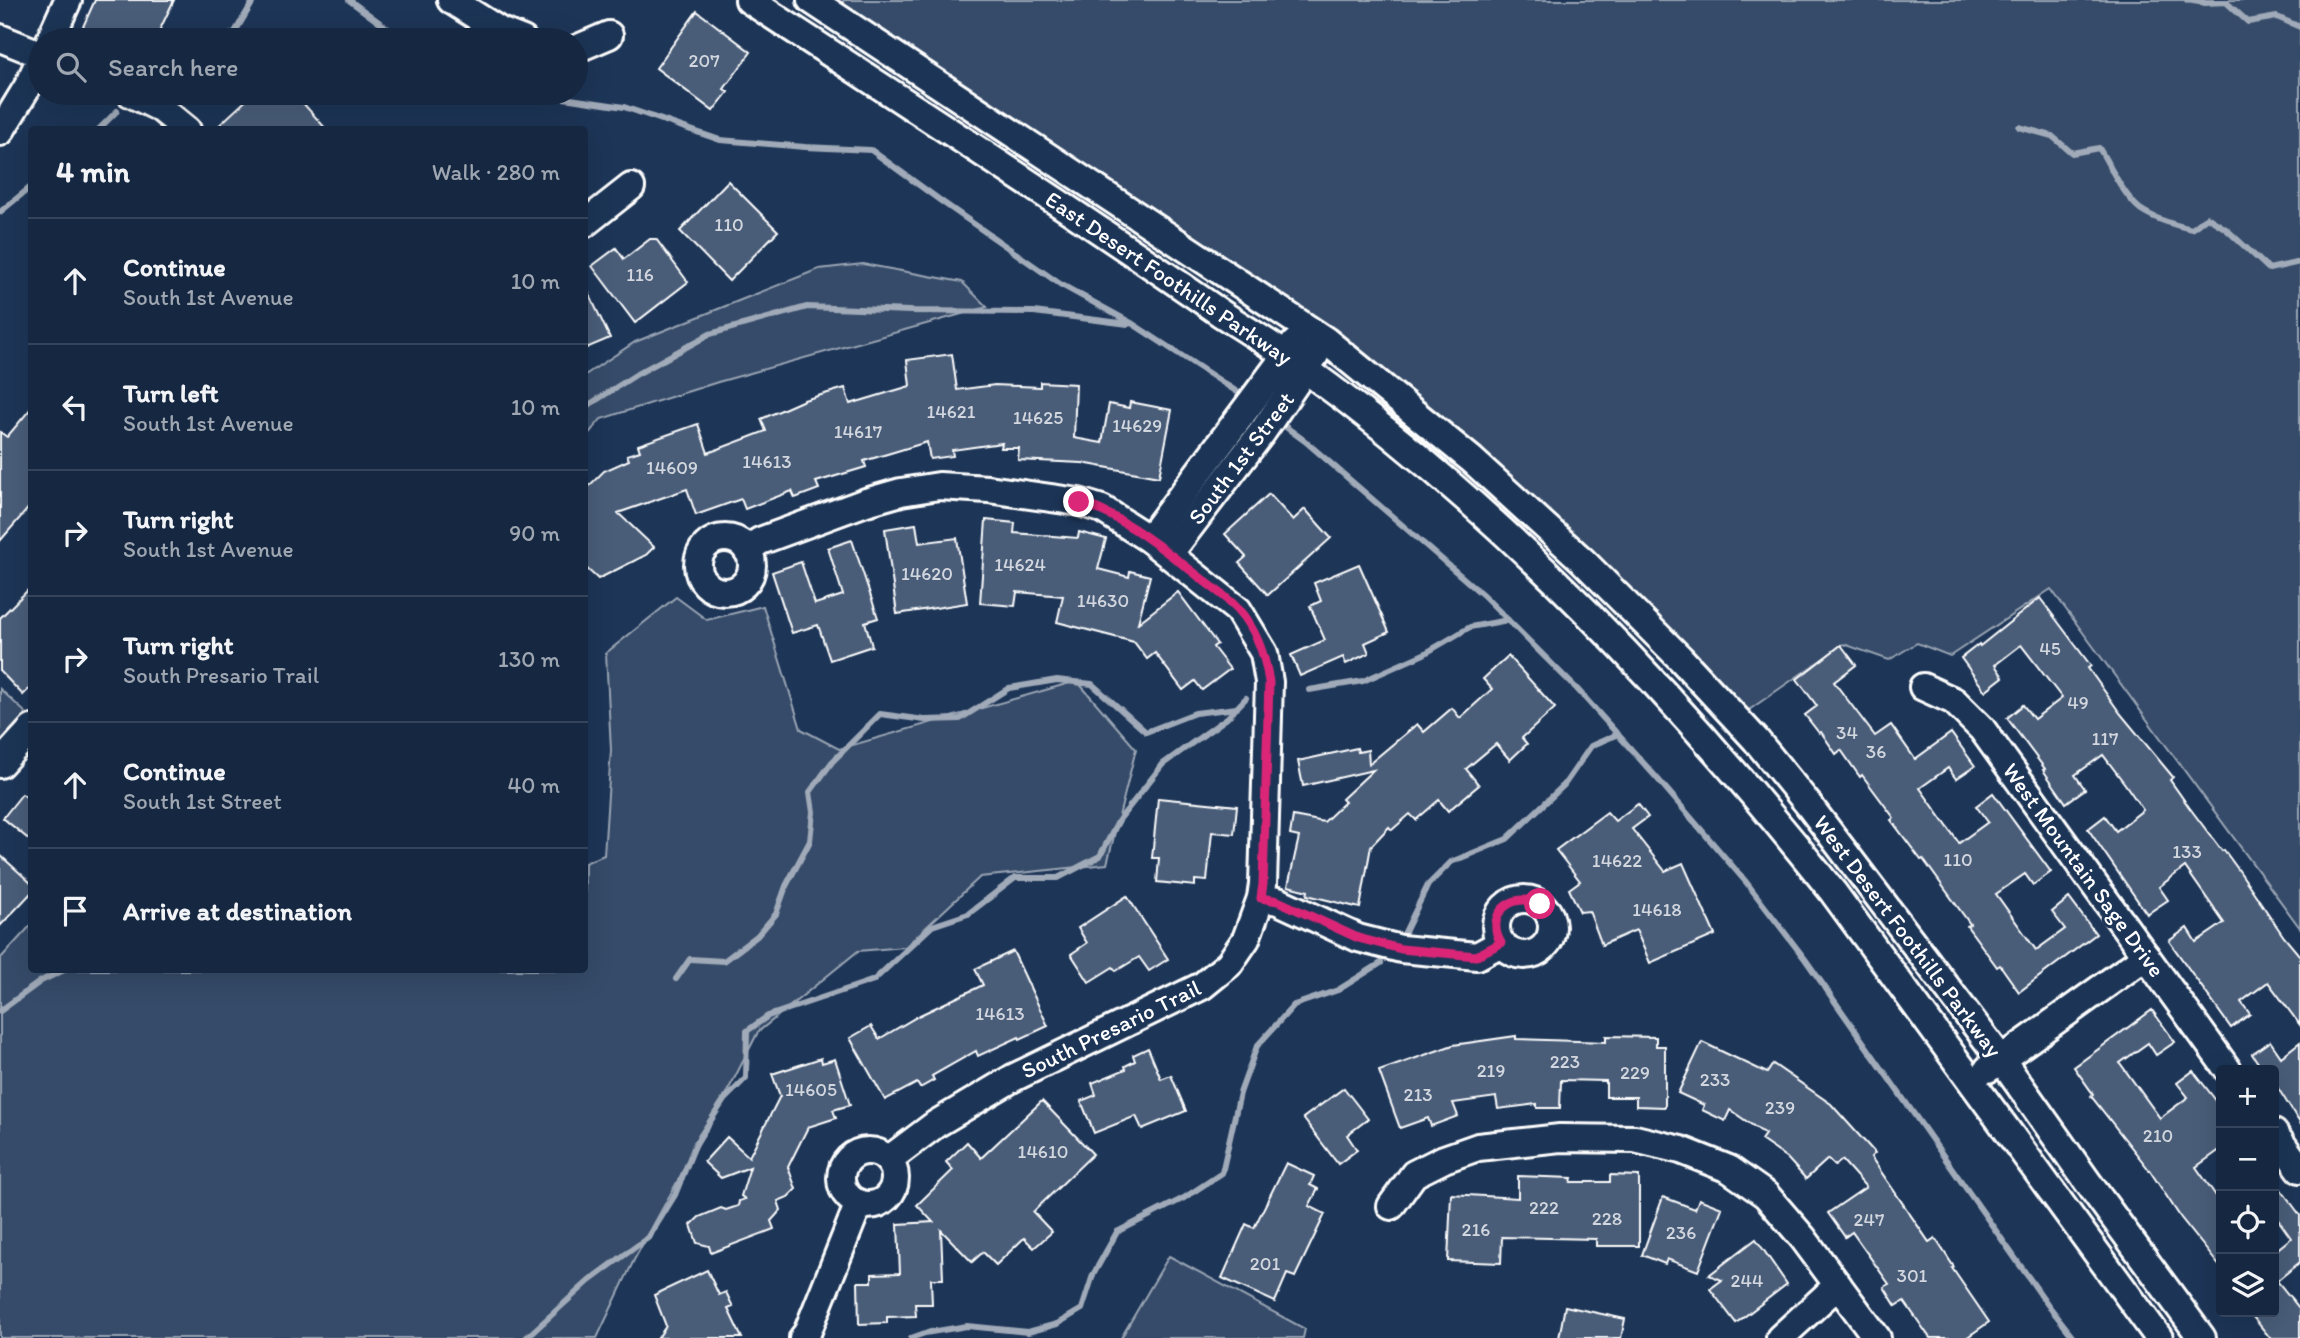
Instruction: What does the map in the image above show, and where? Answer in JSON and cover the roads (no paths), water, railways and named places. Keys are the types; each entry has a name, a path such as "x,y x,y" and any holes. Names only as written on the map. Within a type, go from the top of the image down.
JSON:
{"street":[{"path":"55,28 68,0"},
{"path":"451,0 495,28"},
{"name":"East Desert Foothills Parkway","path":"749,0 1296,362 1443,479 1563,590"},
{"name":"East Desert Foothills Parkway","path":"811,0 1315,334 1472,460 1582,560"},
{"path":"588,44 609,35"},
{"path":"0,38 28,49"},
{"path":"0,132 28,86"},
{"path":"154,105 182,126"},
{"path":"588,222 631,187"},
{"name":"South 1st Street","path":"1159,547 1241,415 1276,389 1315,334"},
{"name":"South 1st Street","path":"1159,547 1263,431 1276,389"},
{"path":"747,550 760,541 866,502 901,492 939,486 988,489 1079,502 1102,509 1159,547"},
{"name":"South Presario Trail","path":"888,1160 936,1124 1013,1078 1202,986 1229,964 1246,940 1261,898 1263,884 1269,682 1264,653 1238,610 1159,547"},
{"name":"West Desert Foothills Parkway","path":"1582,560 1680,658 1756,740 1872,886 2001,1059 2202,1338"},
{"name":"West Desert Foothills Parkway","path":"1563,590 1653,681 1755,795 1832,892 2159,1338"},
{"name":"West Mountain Sage Drive","path":"1923,687 1954,701 1982,729 2224,1065"},
{"path":"0,764 28,733"},
{"path":"1261,898 1278,901 1358,938 1401,949 1476,956 1501,943"},
{"path":"1972,1081 2146,956"},
{"path":"1391,1206 1414,1174 1444,1159 1478,1147 1560,1138 1635,1139 1681,1150 1729,1169 1766,1195 1803,1238 1877,1338"},
{"path":"2279,1140 2300,1170"},
{"path":"874,1151 888,1160 895,1176 895,1185 891,1193 877,1203 859,1203 849,1197 843,1187 842,1171 851,1157 874,1151"},
{"path":"807,1336 859,1203"},
{"path":"1780,1338 1838,1285"}],"waterway":[{"path":"237,28 254,0"},
{"path":"349,0 387,28"},
{"path":"2187,0 2226,2 2248,22 2277,17 2300,27"},
{"path":"588,102 624,107 720,140 871,150 1060,284 1133,324 1248,399"},
{"path":"102,126 117,111"},
{"path":"2019,127 2052,136 2072,153 2099,148 2128,197 2152,216 2192,229 2207,217 2226,229 2269,269 2300,262"},
{"path":"0,212 28,189"},
{"path":"588,405 637,374 710,334 807,307 1034,312 1128,324"},
{"path":"1279,422 1305,441 1483,595 1577,689 1656,777 1746,882 1805,959 2048,1305 2074,1338"},
{"path":"1309,690 1363,681 1424,654 1470,627 1508,620"},
{"path":"676,979 690,959 724,961 757,936 776,914 786,886 810,841 813,812 810,792 832,762 880,714 925,720 960,719 1009,688 1057,680 1092,684 1146,732 1195,713 1237,708"},
{"path":"526,1338 589,1281 649,1237 675,1195 696,1143 724,1100 746,1078 747,1031 768,1016 874,980 932,926 968,914 1015,878 1058,878 1100,856 1119,820 1163,764 1227,718 1246,698"},
{"path":"1404,934 1428,885 1451,862 1507,839 1564,785 1591,746 1618,734"},
{"path":"911,1338 967,1326 1028,1332 1057,1324 1082,1309 1093,1275 1117,1232 1184,1198 1222,1173 1240,1093 1257,1046 1294,1005 1338,990 1381,963"},
{"path":"0,1011 41,981 58,973"}]}
